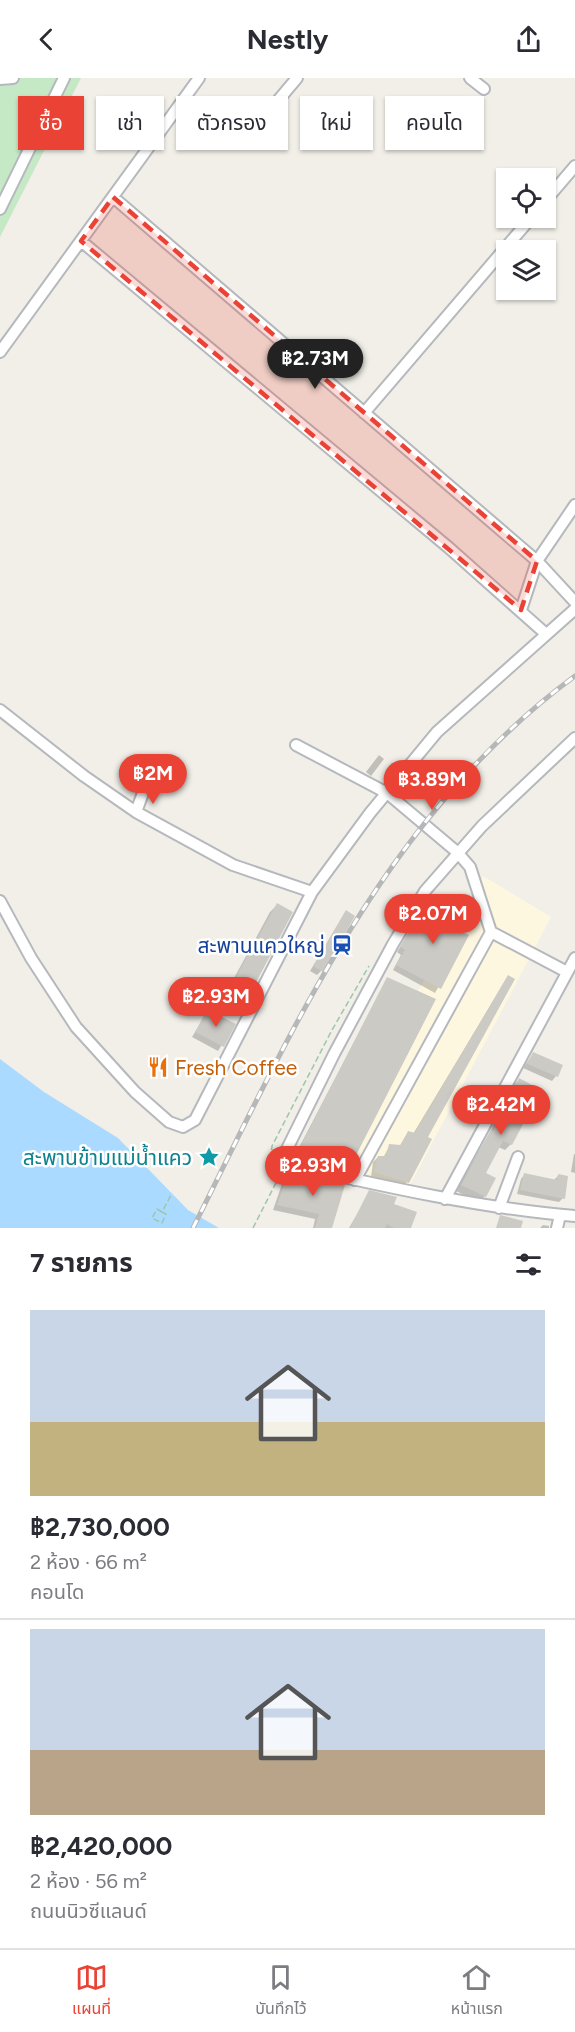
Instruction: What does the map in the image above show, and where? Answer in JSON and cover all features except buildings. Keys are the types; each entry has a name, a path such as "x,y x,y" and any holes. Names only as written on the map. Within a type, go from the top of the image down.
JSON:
{"street":[{"path":"0,79 13,78"},
{"path":"0,209 64,78"},
{"path":"0,352 199,78"},
{"path":"282,96 297,78"},
{"path":"470,78 484,89"},
{"path":"556,188 575,166"},
{"path":"112,197 537,561 575,602"},
{"path":"364,413 522,228"},
{"path":"81,241 521,610 546,634"},
{"path":"521,610 537,561 575,505"},
{"path":"0,901 31,958 76,1028 135,1092 169,1122 183,1127 195,1120 312,892 387,793 437,732 575,609"},
{"path":"0,710 84,776 136,812 232,865 312,892"},
{"path":"575,738 457,852 425,891 393,944 334,1054 286,1152 288,1166 445,1199 499,1208 575,1216"},
{"path":"296,745 387,793 457,852 470,867 491,932 567,972"},
{"path":"136,812 151,771"},
{"path":"355,1180 491,932"},
{"path":"445,1199 575,958"},
{"path":"499,1208 518,1157"},
{"path":"557,1228 560,1215"}],"path":[{"path":"278,1169 288,1166"},
{"path":"253,1228 288,1166"},
{"path":"162,1212 172,1193"},
{"path":"157,1209 162,1212 166,1214 162,1223 152,1218 157,1209"}],"highlighted area":[{"path":"113,197 364,413 537,561 521,610 81,241"}],"shaded area":[{"path":"483,876 551,917 410,1185 320,1165"}],"green space":[{"path":"0,78 81,78 72,96 18,96 18,150 44,150 0,237"}],"water":[{"path":"0,1059 44,1092 118,1138 188,1210 219,1228 0,1228"}],"railway":[{"path":"193,1228 309,1001 351,928 398,858 450,792 509,731 575,676"}],"place":[{"name":"สะพานแควใหญ่","path":"342,945"},
{"name":"Fresh Coffee","path":"158,1067"},
{"name":"สะพานข้ามแม่น้ำแคว","path":"209,1157"}]}
